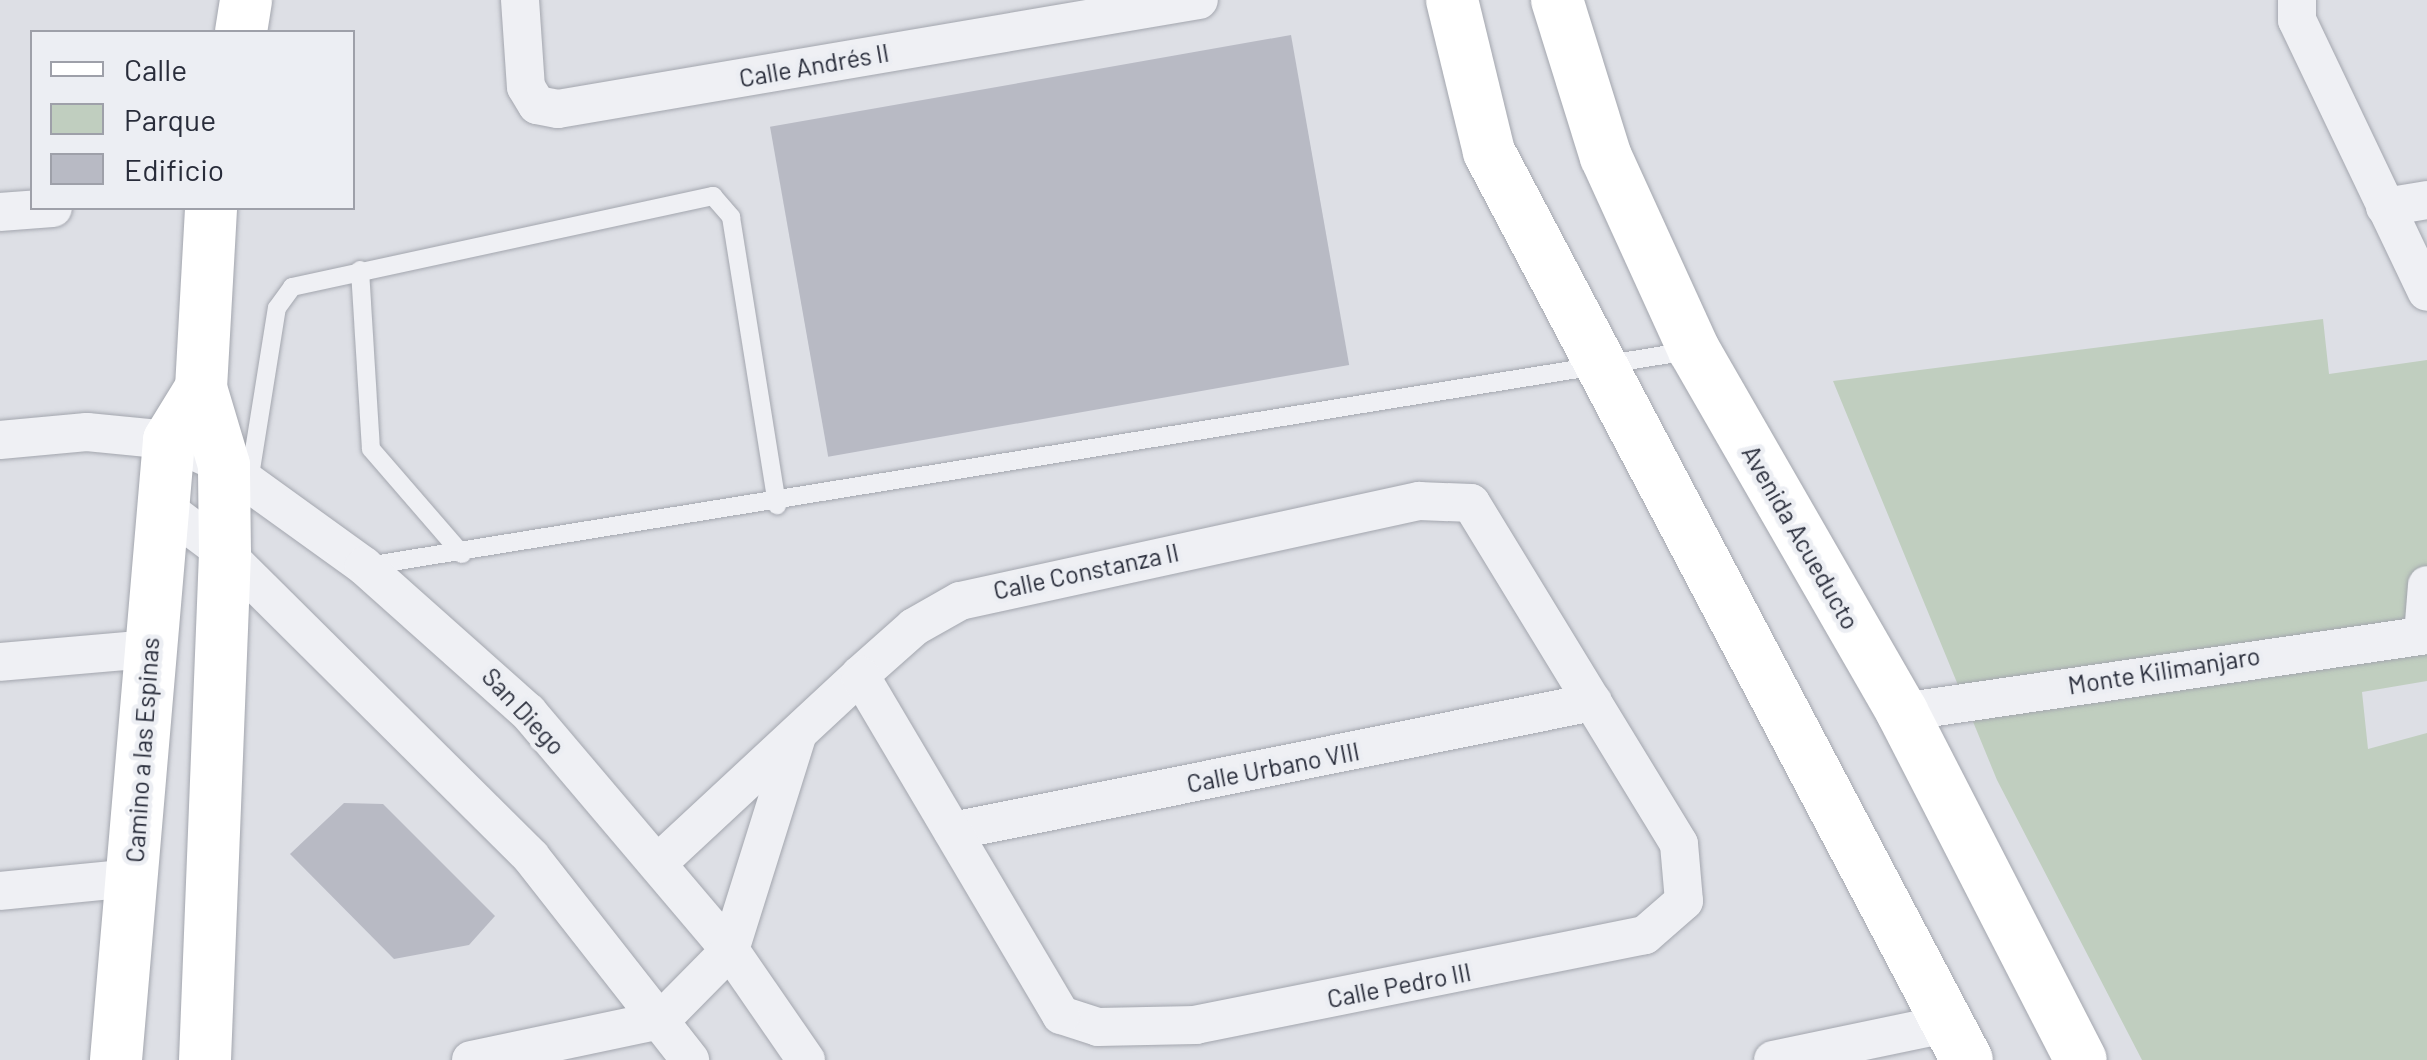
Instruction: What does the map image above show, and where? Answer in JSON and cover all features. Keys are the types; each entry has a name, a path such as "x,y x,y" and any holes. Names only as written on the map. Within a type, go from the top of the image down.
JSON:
{"street":[{"path":"241,30 246,0"},
{"name":"Calle Andrés II","path":"520,0 526,88 538,106 558,109 1198,0"},
{"path":"1452,0 1488,152 1959,1042 1773,1060"},
{"name":"Avenida Acueducto","path":"1557,0 1606,157 1694,350 1902,712 2080,1060"},
{"path":"2298,0 2297,20 2427,292"},
{"path":"2385,207 2427,200"},
{"path":"0,212 30,210"},
{"path":"205,1060 225,553 236,474 202,388 211,210"},
{"path":"170,440 202,388"},
{"name":"San Diego","path":"0,440 88,432 170,440 236,474 364,566 528,712 730,950 806,1060"},
{"name":"Camino a las Espinas","path":"116,1060 148,649 170,440"},
{"name":"Calle Constanza II","path":"658,864 914,627 1006,587 1418,500 1471,503 1593,702"},
{"path":"161,506 225,553 531,858 690,1060"},
{"path":"2425,635 2427,586"},
{"name":"Monte Kilimanjaro","path":"1902,712 2425,635"},
{"path":"0,662 148,649"},
{"path":"860,675 953,831"},
{"name":"Calle Urbano VIII","path":"953,831 1593,702"},
{"name":"Calle Pedro III","path":"953,831 1061,1015 1098,1027 1196,1025 1646,935 1684,900 1679,844 1593,702"},
{"name":"Calle Constanza II","path":"730,950 798,733"},
{"path":"0,891 132,878"},
{"path":"470,1060 661,1020 730,950"}],"lane":[{"path":"236,474 280,299 292,287 713,196 731,218 778,505"},
{"path":"360,270 371,448 462,554"},
{"path":"364,566 778,505 1694,350"}],"green space":[{"path":"2323,319 2329,374 2427,360 2427,681 2362,692 2368,749 2427,733 2427,1060 2142,1060 1997,780 1833,381"}],"building":[{"path":"1291,35 1349,365 828,457 770,127"},
{"path":"344,803 383,804 495,916 469,945 394,959 290,854"}]}
